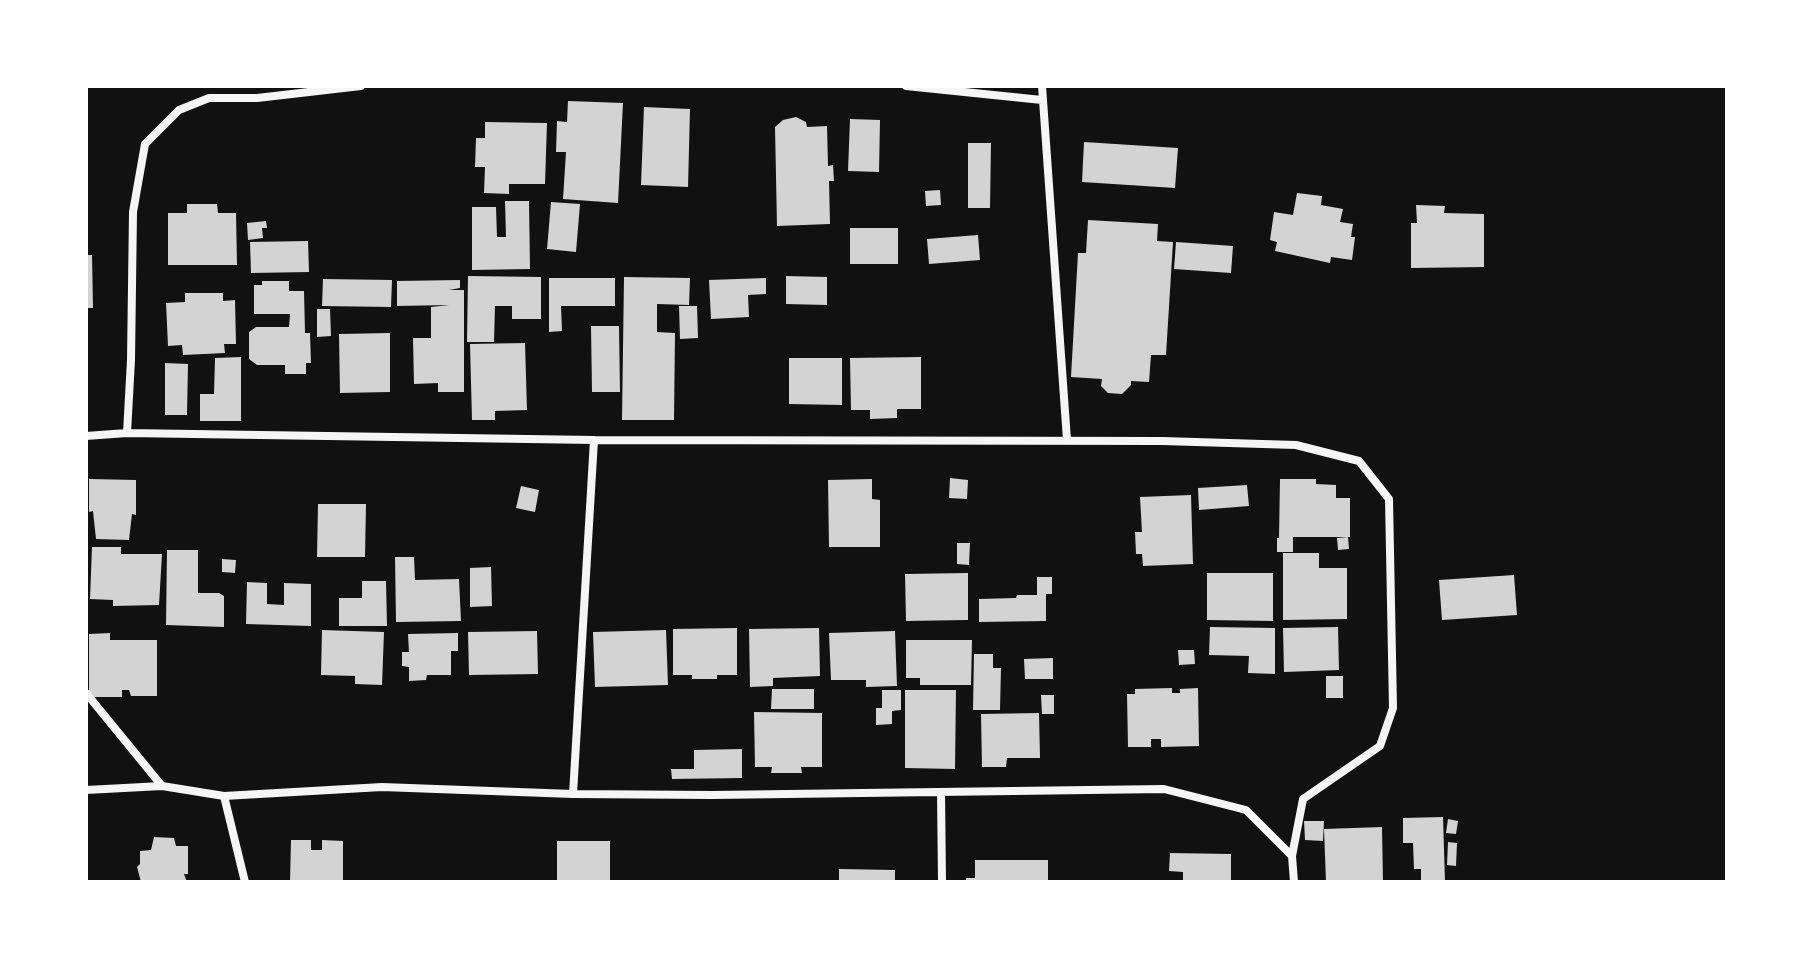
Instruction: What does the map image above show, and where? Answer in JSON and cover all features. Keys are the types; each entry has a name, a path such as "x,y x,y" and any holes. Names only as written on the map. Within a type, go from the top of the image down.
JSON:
{"street":[{"path":"127,433 133,212 145,144 179,110 209,98 257,98 361,86"},
{"path":"906,86 1042,100"},
{"path":"1042,86 1067,440"},
{"path":"86,436 127,433 594,440 1067,440 1296,445 1359,461 1389,499 1393,708 1380,746 1303,799 1292,856 1294,882"},
{"path":"573,794 594,440"},
{"path":"86,693 162,786"},
{"path":"86,790 162,786 224,796 382,787 712,795 1164,789 1246,810 1292,856"},
{"path":"941,792 942,882"},
{"path":"224,796 245,882"}],"building":[{"path":"568,101 623,103 618,203 563,199 566,152 556,152 557,121 567,122"},
{"path":"644,107 690,109 688,187 641,185"},
{"path":"796,117 806,122 807,127 827,126 828,166 833,165 834,181 829,181 830,224 777,226 775,127 783,120"},
{"path":"850,119 880,120 879,172 848,171"},
{"path":"485,122 547,123 545,184 509,184 509,194 484,193 485,167 475,167 476,138 485,138"},
{"path":"1084,142 1178,148 1175,188 1082,182"},
{"path":"968,143 991,143 990,208 968,208"},
{"path":"940,190 941,205 926,206 925,191"},
{"path":"1297,193 1322,196 1321,205 1343,209 1340,222 1353,224 1352,260 1331,257 1330,263 1275,251 1277,242 1270,240 1274,212 1293,215"},
{"path":"505,201 529,201 530,269 472,270 472,207 496,207 497,237 506,237"},
{"path":"551,202 580,204 576,252 547,249"},
{"path":"187,204 217,204 218,213 236,213 237,265 168,265 168,213 187,213"},
{"path":"1416,205 1445,206 1444,213 1484,214 1484,267 1411,268 1411,223 1417,223"},
{"path":"1088,220 1158,224 1157,241 1173,242 1166,355 1151,355 1149,382 1131,381 1122,394 1108,393 1101,386 1102,379 1071,377 1078,253 1086,253"},
{"path":"266,221 267,228 262,228 263,238 248,240 247,223"},
{"path":"850,228 898,228 898,264 850,264"},
{"path":"978,235 980,260 929,264 927,239"},
{"path":"308,241 309,272 251,273 250,242"},
{"path":"1176,242 1233,246 1231,273 1174,269"},
{"path":"86,255 92,255 93,308 86,308"},
{"path":"468,276 541,277 541,319 512,319 512,306 495,306 494,342 467,342"},
{"path":"786,276 827,277 827,305 786,304"},
{"path":"624,277 690,278 689,305 657,304 657,332 675,333 674,420 622,420"},
{"path":"549,278 615,278 615,306 561,306 562,331 549,332"},
{"path":"766,278 766,294 748,295 749,317 711,319 709,280"},
{"path":"323,279 392,280 391,307 322,306"},
{"path":"460,280 460,288 449,290 464,290 464,392 438,392 438,383 414,384 413,338 431,338 431,307 449,305 397,306 397,281"},
{"path":"262,281 289,281 289,291 304,291 305,333 310,333 311,363 306,363 306,374 285,374 285,365 257,365 249,359 249,332 256,327 289,327 290,314 254,314 254,285 262,285"},
{"path":"185,293 223,293 223,301 235,300 236,344 224,344 225,353 183,355 182,345 168,346 166,303 185,302"},
{"path":"679,306 697,306 698,338 680,339"},
{"path":"317,309 330,309 331,336 317,337"},
{"path":"591,326 619,326 620,392 592,392"},
{"path":"390,333 390,392 340,393 339,334"},
{"path":"525,343 527,410 495,411 495,420 472,420 470,344"},
{"path":"241,357 241,421 200,421 200,394 214,394 215,358"},
{"path":"921,357 921,409 897,409 897,418 870,419 870,410 851,410 850,358"},
{"path":"789,358 842,358 842,405 789,404"},
{"path":"165,363 188,364 187,415 165,415"},
{"path":"950,478 968,480 967,499 949,498"},
{"path":"89,479 136,480 136,515 132,514 129,540 96,539 93,511 89,512"},
{"path":"872,479 872,499 880,500 880,547 829,547 828,480"},
{"path":"1280,479 1316,479 1316,484 1336,485 1336,498 1350,498 1350,537 1293,537 1293,552 1277,552"},
{"path":"1247,485 1249,506 1199,510 1198,488"},
{"path":"521,486 539,490 535,512 516,508"},
{"path":"1191,495 1193,564 1143,566 1142,554 1136,554 1135,532 1142,532 1140,497"},
{"path":"318,504 366,504 365,557 317,557"},
{"path":"1348,537 1349,549 1338,550 1337,538"},
{"path":"957,543 970,543 969,565 957,564"},
{"path":"92,547 121,547 121,554 162,554 159,605 113,606 113,600 90,599"},
{"path":"167,550 198,550 198,593 219,593 224,596 224,627 166,625"},
{"path":"1283,553 1319,553 1319,568 1347,568 1347,619 1283,620"},
{"path":"395,557 414,557 415,580 459,579 461,621 396,622"},
{"path":"222,559 236,560 235,573 222,572"},
{"path":"491,567 492,606 470,607 470,568"},
{"path":"968,573 968,620 906,621 905,574"},
{"path":"1207,573 1273,573 1273,621 1207,620"},
{"path":"1514,575 1517,615 1442,620 1439,580"},
{"path":"1037,577 1052,577 1052,594 1046,594 1046,621 979,622 979,599 1037,595"},
{"path":"362,581 386,581 387,626 339,626 339,598 362,598"},
{"path":"247,582 267,583 267,604 284,605 284,583 311,584 311,626 246,624"},
{"path":"1210,627 1275,628 1275,674 1248,673 1249,656 1209,655"},
{"path":"1338,627 1339,670 1284,672 1283,628"},
{"path":"737,628 737,675 692,679 692,675 673,675 673,629"},
{"path":"819,628 820,676 773,678 773,686 750,687 749,629"},
{"path":"322,630 384,632 382,685 355,684 355,676 321,675"},
{"path":"666,630 668,685 595,687 593,632"},
{"path":"537,631 538,674 469,675 468,632"},
{"path":"895,631 897,686 866,687 866,680 831,680 829,633"},
{"path":"110,633 110,640 157,640 157,696 131,696 129,690 122,690 122,697 89,697 89,634"},
{"path":"458,633 458,651 451,651 451,675 427,675 426,680 409,681 409,667 402,666 402,652 409,652 408,634"},
{"path":"906,640 972,640 971,685 920,685 920,678 906,678"},
{"path":"1178,650 1194,650 1195,664 1179,665"},
{"path":"974,654 993,654 993,668 1001,668 1000,710 973,710"},
{"path":"1053,658 1053,679 1025,679 1024,659"},
{"path":"1326,676 1343,676 1343,698 1326,698"},
{"path":"1172,688 1172,693 1180,693 1180,689 1198,688 1199,746 1161,747 1161,739 1151,739 1151,747 1128,747 1127,694 1135,694 1135,689"},
{"path":"772,689 814,689 814,709 771,709"},
{"path":"882,690 901,690 901,710 892,711 892,724 876,725 876,708 882,708"},
{"path":"905,690 956,690 955,769 905,768"},
{"path":"1041,695 1054,695 1054,714 1042,714"},
{"path":"754,712 822,713 822,767 801,767 802,773 771,773 772,767 755,767"},
{"path":"1039,713 1040,758 1007,758 1006,767 982,767 981,714"},
{"path":"742,749 742,778 672,779 671,769 694,769 694,750"},
{"path":"1443,817 1445,882 1421,882 1421,869 1414,869 1413,843 1403,843 1403,818"},
{"path":"1448,819 1458,821 1456,834 1446,833"},
{"path":"1304,821 1324,821 1323,841 1305,840"},
{"path":"1382,827 1383,882 1326,882 1324,829"},
{"path":"154,837 174,838 176,846 188,846 188,874 184,874 187,882 141,882 137,867 140,851 151,850"},
{"path":"291,840 311,840 311,850 322,850 322,840 343,841 343,882 290,882"},
{"path":"557,841 610,841 610,882 557,882"},
{"path":"1448,842 1457,843 1456,866 1447,865"},
{"path":"1170,853 1231,854 1231,882 1183,881 1183,872 1169,871"},
{"path":"975,860 1048,860 1048,882 966,882 966,878 975,878"},
{"path":"839,869 895,870 895,882 839,882"}]}
